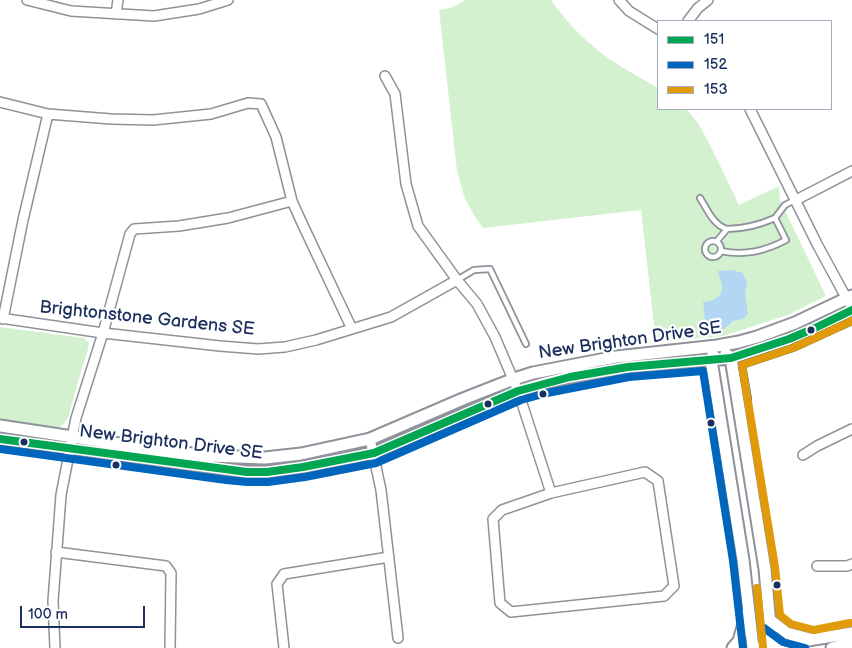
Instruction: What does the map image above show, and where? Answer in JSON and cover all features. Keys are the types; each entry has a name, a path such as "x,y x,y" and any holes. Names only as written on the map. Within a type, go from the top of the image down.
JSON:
{"street":[{"path":"27,0 71,11 154,16 199,8 228,0"},
{"path":"116,14 118,0"},
{"path":"619,0 629,11 657,28"},
{"path":"689,20 698,8 708,0"},
{"path":"385,76 395,94 406,184 418,226 477,304 495,337 514,379 551,493"},
{"path":"0,102 48,114 153,120 211,114 248,103 261,104 276,137 292,201 300,221 352,329"},
{"path":"751,110 817,244 851,303"},
{"path":"1,319 48,114"},
{"path":"796,200 852,171"},
{"path":"55,648 53,601 61,495 76,418 130,234 134,229 179,226 228,218 292,201"},
{"name":"Brightonstone Gardens SE","path":"1,319 102,333 220,346 258,349 285,347 316,340 391,317 457,280"},
{"name":"New Brighton Drive SE","path":"0,439 71,443 210,456 265,458 301,454 370,439 533,372 616,357 717,346 757,337 851,303"},
{"name":"New Brighton Drive SE","path":"0,426 71,443 247,472 268,472 303,467 374,454 518,391 562,379 628,367 731,358 790,339 815,328 851,303"},
{"path":"753,648 744,560 711,360 717,346 731,358 765,569 771,647"},
{"path":"803,456 817,446 852,429"},
{"path":"370,439 381,490 398,638"},
{"path":"644,472 658,481 674,586 664,596 511,612 500,603 493,519 502,510 551,493 644,472"},
{"path":"56,552 166,566 171,573 170,648"},
{"path":"284,648 277,584 284,574 389,557"},
{"path":"816,566 847,566 852,564"},
{"path":"733,648 739,640 748,607"},
{"path":"770,620 787,632 814,640"},
{"path":"759,648 852,633"},
{"path":"832,648 852,643"}],"lane":[{"path":"700,198 716,222 726,229 748,228 775,218 785,205 796,200"},
{"path":"721,251 735,254 750,252 766,249 786,240 775,218"},
{"path":"716,241 726,229"},
{"path":"716,241 721,245 721,251 716,257 710,257 706,254 706,244 716,241"},
{"path":"457,280 474,270 490,269 526,344"}],"green space":[{"path":"465,0 551,0 565,19 600,52 657,87 657,110 687,110 703,132 739,205 779,186 780,200 826,296 788,315 723,336 656,342 641,210 483,228 465,199 457,171 439,10 453,7"},
{"path":"0,327 84,338 89,343 68,418 59,428 0,420"}],"water":[{"path":"737,270 736,272 742,272 747,282 745,293 748,314 743,319 733,321 724,329 713,330 705,321 703,302 713,300 722,291 718,271"}],"transit line":[{"name":"151","path":"0,439 247,472 267,472 303,467 374,453 518,391 570,377 628,367 731,358 789,339 852,310"},
{"name":"152","path":"748,399 742,365 793,348 852,321"},
{"name":"153","path":"850,623 814,630 791,624 780,615 775,567 742,365 793,348 852,321"},
{"name":"152","path":"0,449 226,480 268,482 376,463 521,400 547,393 629,377 703,371 733,561 743,648"},
{"name":"153","path":"757,588 763,647"},
{"name":"152","path":"764,628 783,642 805,648"}]}
